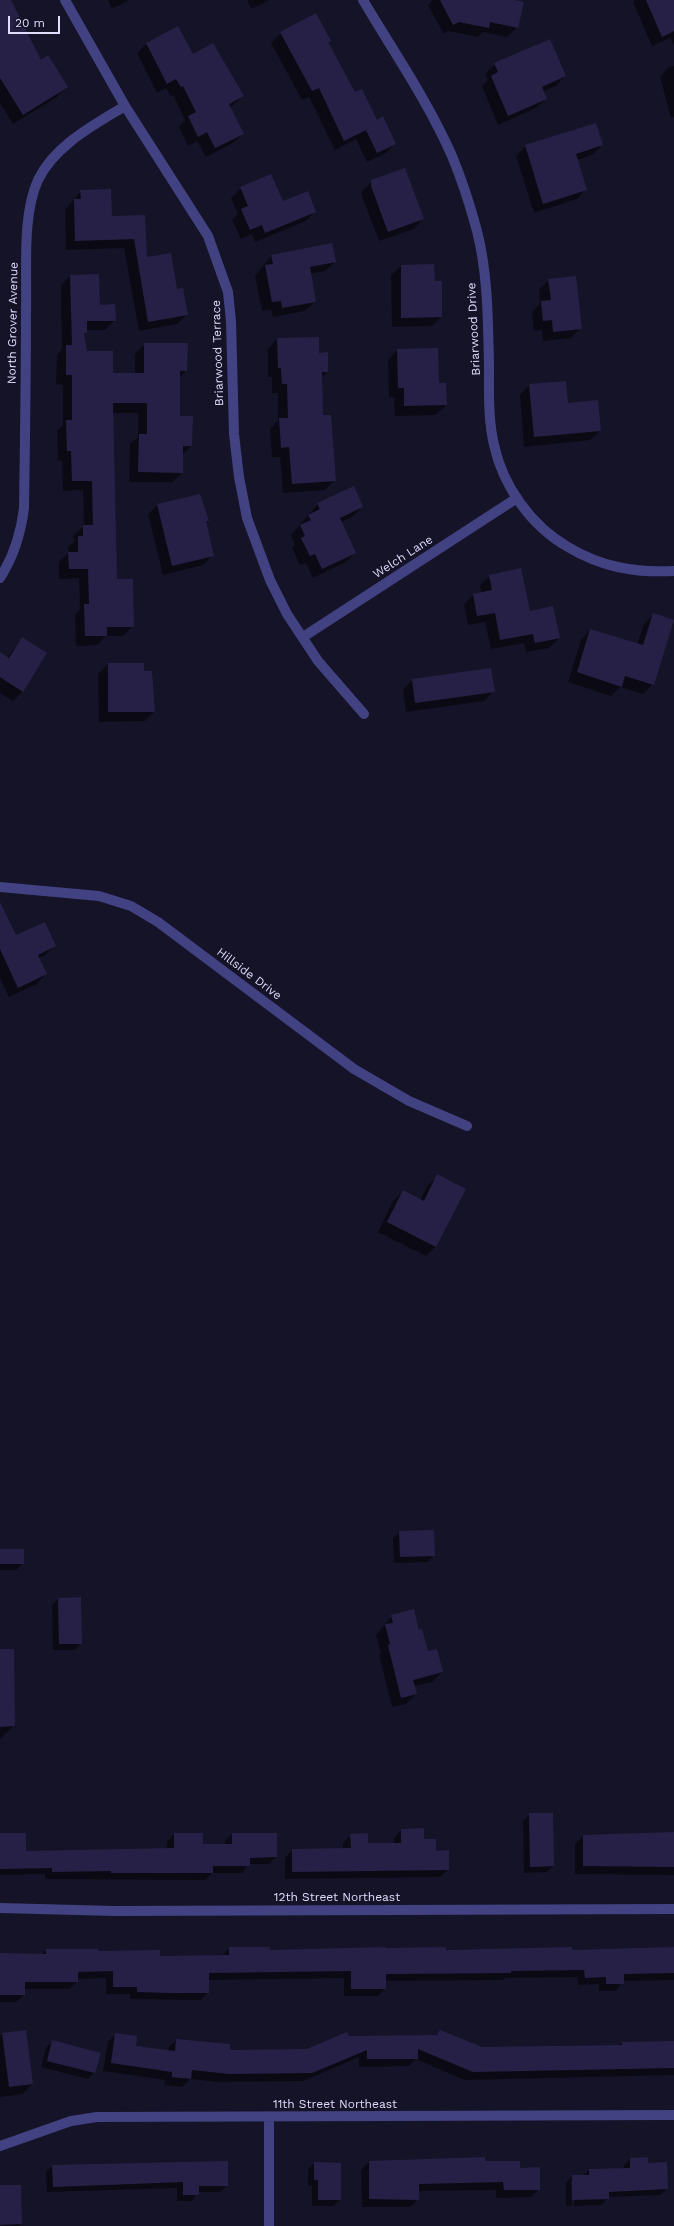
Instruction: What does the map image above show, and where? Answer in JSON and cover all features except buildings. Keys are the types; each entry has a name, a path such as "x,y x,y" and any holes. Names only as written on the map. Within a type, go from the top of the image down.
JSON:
{"street":[{"name":"Briarwood Terrace","path":"65,0 125,106 208,236 228,292 231,321 234,434 239,477 247,518 270,580 287,614 318,662 364,714"},
{"name":"Briarwood Drive","path":"362,0 431,112 452,156 469,202 477,233 486,281 490,418 494,446 503,473 517,498 543,528 558,541 584,557 623,569 643,572 674,571"},
{"name":"North Grover Avenue","path":"0,578 8,566 20,534 24,508 27,252 30,207 38,179 54,159 75,138 125,106"},
{"name":"Welch Lane","path":"303,637 517,498"},
{"name":"Hillside Drive","path":"0,887 99,896 131,906 158,922 354,1069 409,1101 467,1126"},
{"name":"12th Street Northeast","path":"0,1908 115,1911 674,1908"},
{"name":"11th Street Northeast","path":"0,2146 71,2121 97,2118 674,2115"},
{"path":"269,2118 269,2226"}]}
